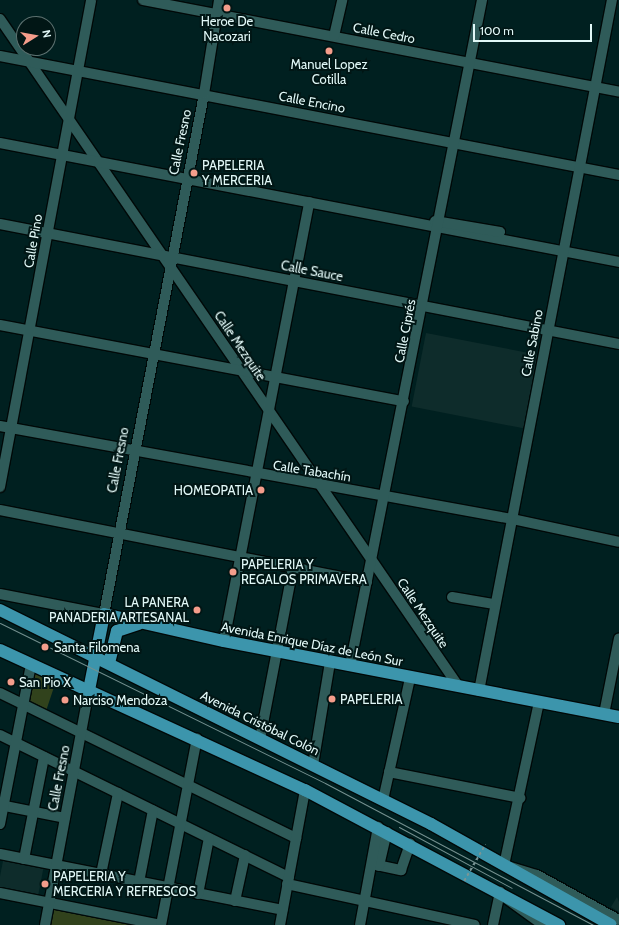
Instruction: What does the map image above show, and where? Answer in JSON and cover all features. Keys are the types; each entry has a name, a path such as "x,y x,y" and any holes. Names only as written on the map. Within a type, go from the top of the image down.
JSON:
{"main road":[{"name":"Avenida Cristóbal Colón","path":"0,610 384,800 612,925"},
{"name":"Avenida Enrique Díaz de León Sur","path":"104,614 278,652 619,717"},
{"name":"Calle Fresno","path":"89,690 97,657 104,614"},
{"path":"109,663 117,631 144,623"},
{"path":"0,650 197,738 305,790 383,829 559,925"}],"street":[{"name":"Calle Pino","path":"0,487 90,0"},
{"name":"Calle Cedro","path":"143,0 619,92"},
{"name":"Calle Fresno","path":"104,614 152,354 167,259 204,94 219,0"},
{"path":"334,36 342,0"},
{"name":"Calle Ciprés","path":"350,666 424,306 482,0"},
{"name":"Calle Sabino","path":"479,691 494,604 512,519 612,0"},
{"name":"Calle Mezquite","path":"0,19 167,259 459,687"},
{"name":"Calle Encino","path":"0,56 456,142 619,175"},
{"path":"0,143 308,202 425,223 439,224 563,248 619,256"},
{"path":"224,641 308,202"},
{"name":"Calle Sauce","path":"0,224 167,259 294,281 619,344"},
{"path":"563,248 619,262"},
{"path":"0,325 275,378 404,401"},
{"name":"Calle Tabachín","path":"0,426 256,475 512,519 619,542"},
{"path":"0,510 367,582"},
{"path":"260,739 278,652 293,567"},
{"name":"Avenida Enrique Díaz de León Sur","path":"0,594 104,614"},
{"path":"452,597 494,604"},
{"path":"604,714 619,638"},
{"path":"313,765 330,662"},
{"path":"0,824 2,805 16,743 31,664"},
{"path":"384,800 410,678"},
{"name":"Calle Fresno","path":"45,925 89,690"},
{"path":"0,693 296,838"},
{"path":"504,865 520,798 539,702"},
{"path":"0,735 245,855 288,880 365,903 475,925"},
{"path":"0,893 161,925 197,738"},
{"path":"24,859 44,756"},
{"path":"389,772 520,798"},
{"path":"280,925 305,790"},
{"path":"101,874 118,793"},
{"path":"2,805 66,818"},
{"path":"139,882 153,810"},
{"path":"360,925 383,829"},
{"path":"198,894 209,838"},
{"path":"375,865 404,868 410,844"},
{"path":"0,854 282,910"},
{"path":"235,901 245,855"},
{"name":"Avenida Cristóbal Colón","path":"504,865 537,875 619,920"},
{"path":"493,925 500,892"},
{"path":"500,892 517,909 543,925"}],"path":[{"path":"464,881 485,845"}],"shaded area":[{"path":"426,333 538,355 524,428 412,407"},
{"path":"4,856 44,864 38,898 0,891 0,877"},
{"path":"617,897 619,902 619,912 611,907"}],"green space":[{"path":"34,672 56,681 46,711 27,702"},
{"path":"51,906 150,925 48,925"}],"tram line":[{"path":"0,623 325,783 593,925"},
{"path":"399,827 512,888"}],"place":[{"name":"Heroe De Nacozari","path":"227,8"},
{"name":"Manuel Lopez Cotilla","path":"329,51"},
{"name":"PAPELERIA Y MERCERIA","path":"194,173"},
{"name":"HOMEOPATIA","path":"261,490"},
{"name":"PAPELERIA Y REGALOS PRIMAVERA","path":"233,572"},
{"name":"LA PANERA PANADERIA ARTESANAL","path":"197,610"},
{"name":"Santa Filomena","path":"45,647"},
{"name":"San Pio X","path":"11,682"},
{"name":"PAPELERIA","path":"332,699"},
{"name":"Narciso Mendoza","path":"65,700"},
{"name":"PAPELERIA Y MERCERIA Y REFRESCOS","path":"45,884"}]}
